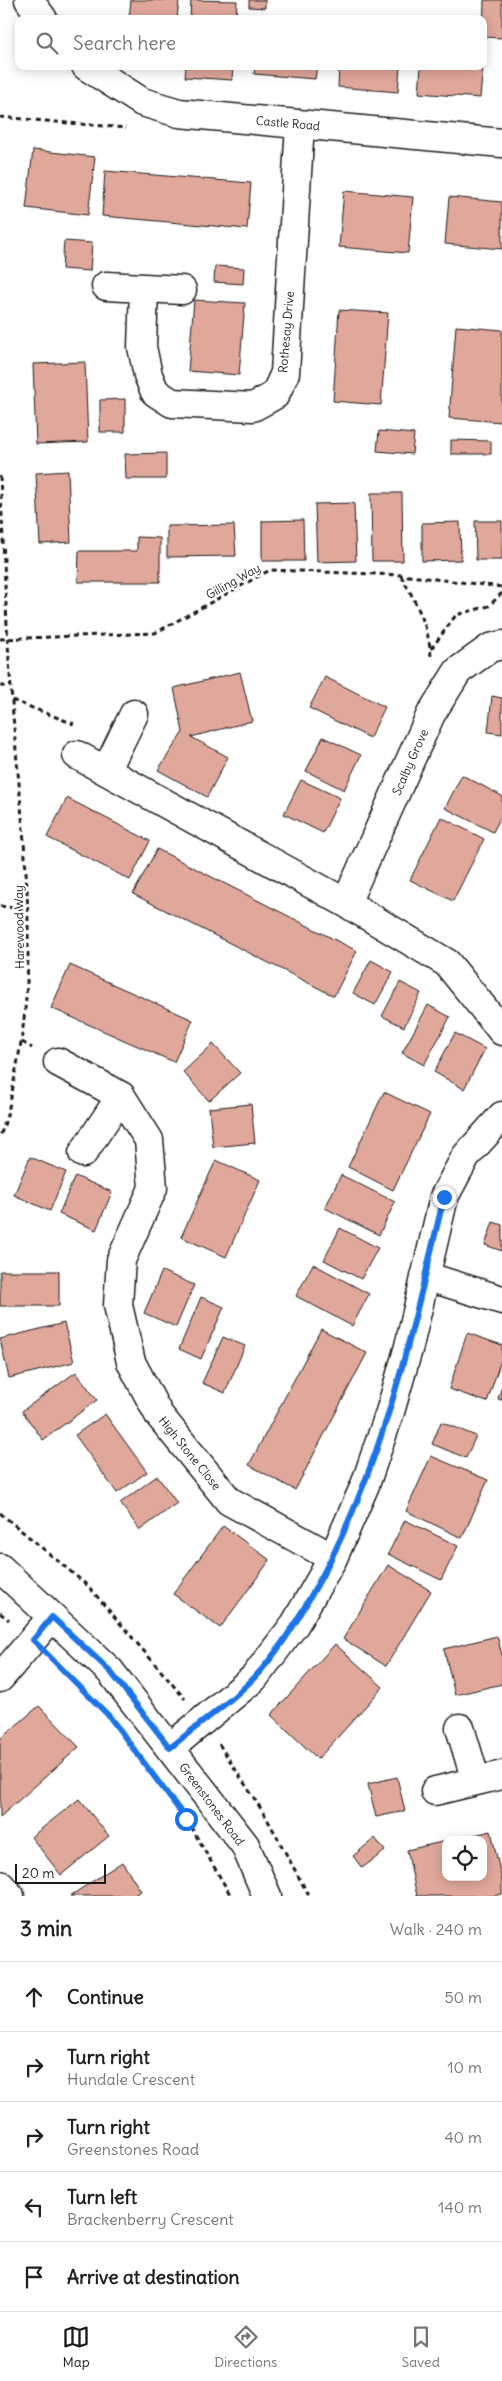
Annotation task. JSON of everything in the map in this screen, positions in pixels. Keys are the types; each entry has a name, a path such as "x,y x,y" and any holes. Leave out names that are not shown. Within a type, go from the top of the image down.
{"street":[{"path":"29,0 40,15"},
{"name":"Castle Road","path":"92,70 142,102 179,113 502,143"},
{"name":"Rothesay Drive","path":"144,288 142,347 148,375 155,392 172,403 253,407 275,395 285,373 300,124"},
{"path":"106,286 182,290"},
{"name":"Scalby Grove","path":"346,903 431,714 458,671 490,648 502,645"},
{"path":"106,771 134,714"},
{"path":"76,755 346,903 447,963 502,1031"},
{"name":"High Stone Close","path":"58,1062 121,1096 150,1140 153,1188 121,1260 118,1305 131,1362 159,1416 229,1501 333,1558"},
{"path":"83,1153 121,1096"},
{"path":"170,1748 254,1678 295,1624 333,1558 365,1485 390,1412 409,1346 444,1197 466,1156 502,1116"},
{"path":"425,1276 502,1300"},
{"name":"Greenstones Road","path":"0,1568 110,1671 244,1845 267,1896"},
{"path":"0,1678 52,1617"},
{"path":"435,1791 489,1778 460,1728"},
{"path":"0,1885 10,1896"}],"path":[{"path":"0,117 134,128"},
{"name":"Harewood Way","path":"0,476 11,686 29,910 29,966 22,1042 7,1118 0,1136"},
{"name":"Gilling Way","path":"0,639 155,633 270,570 401,576 502,586"},
{"path":"401,576 417,604 430,649 431,668"},
{"path":"430,649 456,615 489,606 502,593"},
{"path":"0,686 11,686"},
{"path":"12,700 74,724 76,755"},
{"path":"0,906 29,910"},
{"path":"0,1118 7,1118"},
{"path":"0,1513 88,1586 203,1720 265,1815 309,1896"},
{"path":"0,1613 33,1640"},
{"path":"68,1675 95,1702"},
{"path":"186,1819 231,1896"}],"building":[{"path":"131,0 179,0 177,15 129,15"},
{"path":"191,0 237,1 236,15 190,15"},
{"path":"249,0 265,0 265,8 249,7"},
{"path":"484,0 502,0 502,38 487,37 487,15 484,15"},
{"path":"186,70 233,70 232,80 185,77"},
{"path":"254,70 316,70 315,79 254,74"},
{"path":"339,70 400,70 398,92 338,87"},
{"path":"421,70 483,70 480,98 419,93"},
{"path":"33,150 95,157 88,215 26,208"},
{"path":"105,171 251,183 247,229 102,216"},
{"path":"344,191 413,197 408,253 339,247"},
{"path":"449,197 502,202 502,249 445,244"},
{"path":"64,241 92,243 90,271 62,269"},
{"path":"215,266 244,268 243,284 214,282"},
{"path":"194,300 245,303 239,375 188,371"},
{"path":"339,310 388,313 381,405 333,401"},
{"path":"456,326 502,330 502,422 449,418"},
{"path":"85,362 88,442 36,444 33,364"},
{"path":"125,399 125,432 100,432 100,400"},
{"path":"379,431 414,434 412,454 377,451"},
{"path":"451,440 491,441 491,454 451,454"},
{"path":"166,453 166,479 126,479 125,454"},
{"path":"68,471 71,542 40,544 36,473"},
{"path":"371,493 402,493 403,561 372,561"},
{"path":"354,503 356,561 317,562 315,504"},
{"path":"303,520 304,561 262,561 262,521"},
{"path":"475,521 502,521 502,560 476,560"},
{"path":"460,522 461,560 422,561 422,523"},
{"path":"234,525 236,556 167,557 167,526"},
{"path":"137,537 160,538 160,582 78,582 79,551 137,551"},
{"path":"240,672 252,721 191,737 228,757 207,797 158,770 183,732 174,688"},
{"path":"325,677 385,707 370,738 309,708"},
{"path":"492,696 502,698 502,734 488,732"},
{"path":"323,737 361,755 344,790 306,771"},
{"path":"462,775 502,796 502,814 493,832 445,808"},
{"path":"301,780 340,798 323,833 284,814"},
{"path":"67,798 150,841 130,880 47,837"},
{"path":"441,817 484,839 453,901 410,880"},
{"path":"157,849 357,951 334,996 133,894"},
{"path":"371,960 393,972 375,1005 353,993"},
{"path":"70,965 193,1020 174,1062 51,1008"},
{"path":"400,982 421,993 404,1027 382,1016"},
{"path":"428,1005 450,1017 424,1065 402,1053"},
{"path":"455,1033 485,1049 464,1089 434,1072"},
{"path":"213,1044 240,1073 209,1101 183,1072"},
{"path":"384,1092 430,1114 393,1190 348,1167"},
{"path":"251,1104 255,1143 213,1147 209,1108"},
{"path":"30,1157 66,1172 50,1211 14,1195"},
{"path":"216,1160 260,1180 226,1257 181,1237"},
{"path":"341,1175 395,1202 379,1235 325,1208"},
{"path":"75,1176 112,1192 96,1230 59,1214"},
{"path":"493,1222 502,1225 502,1251 485,1245"},
{"path":"340,1228 378,1248 361,1279 324,1260"},
{"path":"313,1264 369,1294 352,1326 296,1296"},
{"path":"0,1271 59,1271 59,1306 0,1306"},
{"path":"162,1271 194,1285 176,1327 144,1313"},
{"path":"201,1297 224,1307 201,1359 179,1349"},
{"path":"64,1323 74,1362 9,1378 0,1339"},
{"path":"321,1329 367,1353 295,1490 249,1465"},
{"path":"467,1333 502,1345 502,1357 487,1402 449,1389"},
{"path":"223,1337 245,1346 225,1393 202,1383"},
{"path":"76,1372 97,1400 43,1440 22,1411"},
{"path":"502,1386 502,1400 498,1399"},
{"path":"105,1414 147,1472 117,1493 75,1435"},
{"path":"441,1422 476,1436 466,1458 432,1444"},
{"path":"431,1456 488,1480 462,1538 406,1511"},
{"path":"157,1476 177,1503 140,1530 120,1503"},
{"path":"405,1520 458,1546 441,1580 388,1554"},
{"path":"223,1526 270,1560 220,1628 173,1594"},
{"path":"388,1565 431,1591 386,1666 343,1639"},
{"path":"497,1636 502,1655 502,1684 455,1695 444,1649"},
{"path":"335,1644 383,1687 318,1759 271,1715"},
{"path":"39,1706 79,1747 0,1817 0,1739"},
{"path":"397,1777 405,1811 376,1817 368,1784"},
{"path":"79,1799 109,1836 61,1875 31,1837"},
{"path":"491,1831 502,1881 502,1894 493,1896 417,1896 407,1850 442,1842 442,1881 487,1881 487,1836 470,1836"},
{"path":"375,1838 385,1851 362,1868 353,1856"},
{"path":"122,1862 141,1891 133,1896 70,1896"}],"route":[{"path":"186,1819 109,1716 33,1640 52,1617 110,1671 170,1748 254,1678 295,1624 333,1558 365,1485 390,1412 409,1346 444,1197"}]}
